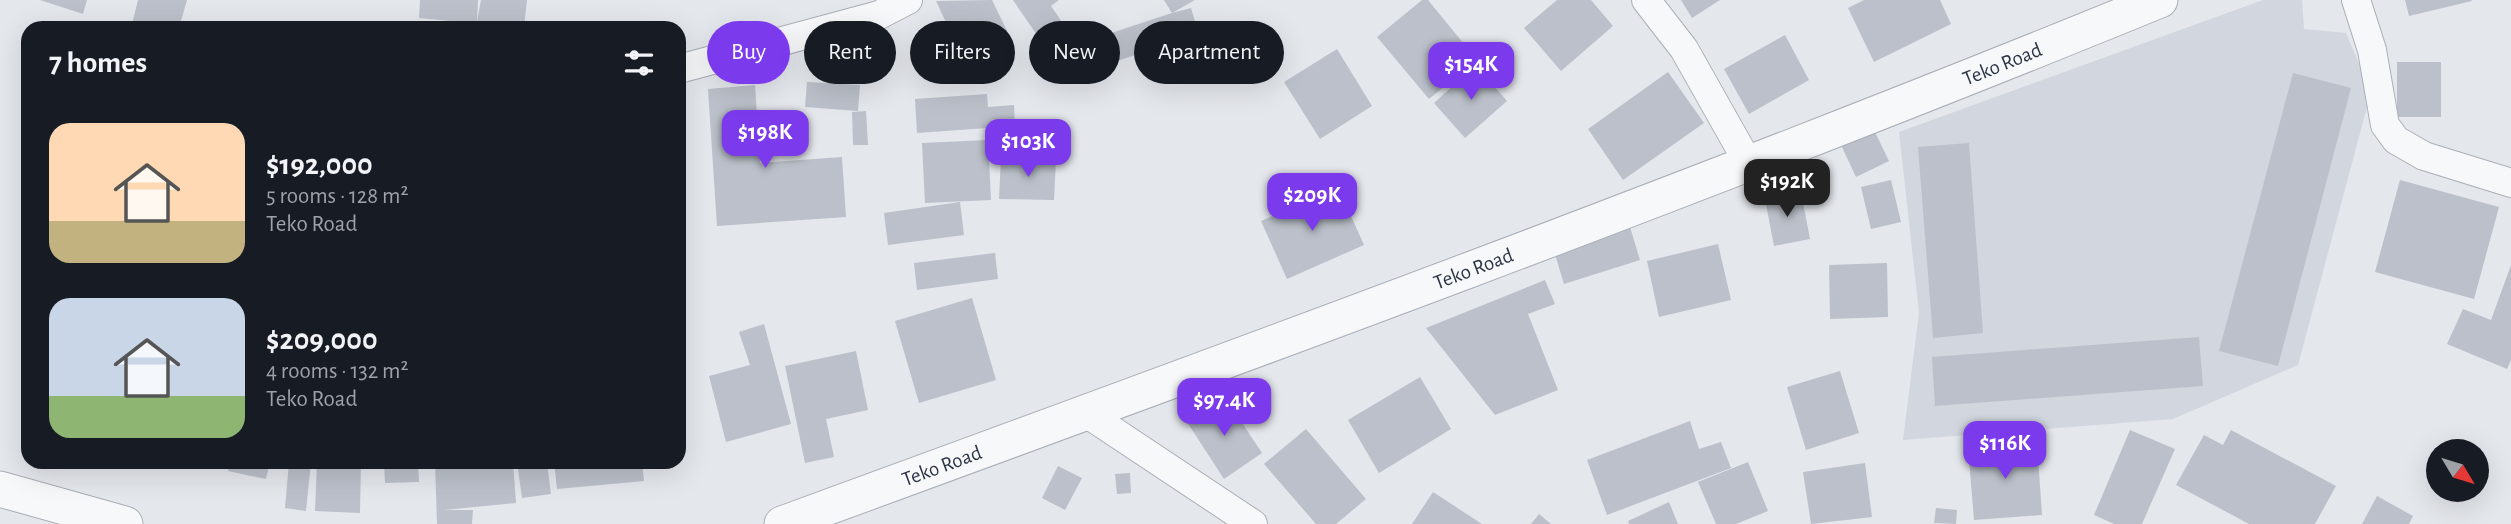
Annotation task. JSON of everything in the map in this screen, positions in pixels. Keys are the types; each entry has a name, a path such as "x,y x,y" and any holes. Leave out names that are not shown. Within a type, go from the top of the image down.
{"street":[{"path":"686,67 879,15 908,0"},
{"path":"1646,0 1684,49 1750,166"},
{"name":"Teko Road","path":"782,524 1750,166 2160,0"},
{"path":"2356,0 2372,50 2385,125 2396,140 2424,156 2511,183"},
{"path":"1086,413 1253,524"},
{"path":"0,489 125,524"}],"shaded area":[{"path":"2263,0 2302,0 2304,29 2346,33 2371,92 2298,365 2173,419 1903,440 1919,313 1899,132"}],"building":[{"path":"40,0 87,0 83,14"},
{"path":"138,0 187,0 181,21 133,21"},
{"path":"420,0 478,0 477,21 419,18"},
{"path":"481,0 527,0 525,21 477,21"},
{"path":"992,0 1002,21 945,21 936,1"},
{"path":"1013,0 1059,0 1051,6 1061,21 1029,21 1029,23"},
{"path":"1164,0 1195,0 1172,13"},
{"path":"1422,0 1428,0 1477,60 1429,99 1377,37"},
{"path":"1557,0 1591,0 1613,26 1561,71 1524,28"},
{"path":"1681,0 1720,0 1692,18"},
{"path":"1864,0 1940,0 1951,24 1874,62 1848,8"},
{"path":"2405,0 2471,0 2472,1 2409,16"},
{"path":"1191,8 1195,21 1148,21"},
{"path":"1134,26 1134,56 1120,60 1120,30"},
{"path":"1785,35 1809,80 1749,114 1724,69"},
{"path":"1337,49 1372,106 1320,139 1284,82"},
{"path":"2397,62 2441,62 2441,117 2397,117"},
{"path":"1476,65 1507,101 1465,138 1434,103"},
{"path":"1668,72 1704,123 1623,180 1588,129"},
{"path":"2293,73 2351,88 2278,366 2219,351"},
{"path":"807,84 860,85 858,111 805,107"},
{"path":"755,85 760,163 842,157 846,217 717,226 708,89"},
{"path":"987,94 988,107 1014,105 1015,126 917,133 915,99"},
{"path":"866,111 868,145 853,145 852,112"},
{"path":"1874,130 1889,161 1856,177 1841,145"},
{"path":"988,140 991,200 925,203 922,143"},
{"path":"1969,143 1983,333 1933,338 1918,147"},
{"path":"1001,158 1056,159 1054,200 999,199"},
{"path":"1891,180 1901,222 1871,229 1861,187"},
{"path":"2400,180 2499,207 2474,299 2375,272"},
{"path":"1338,187 1364,245 1287,279 1261,221"},
{"path":"1801,192 1810,239 1774,246 1765,199"},
{"path":"960,202 964,235 888,245 884,213"},
{"path":"1630,227 1640,260 1564,284 1554,251"},
{"path":"1718,244 1731,300 1659,317 1647,261"},
{"path":"995,253 998,279 917,290 914,263"},
{"path":"1887,263 1888,317 1830,319 1829,265"},
{"path":"2511,265 2511,360 2507,369 2447,344 2463,309 2491,320"},
{"path":"1545,280 1555,304 1528,314 1558,390 1495,415 1426,328"},
{"path":"972,298 996,380 919,403 895,321"},
{"path":"764,324 791,424 726,442 709,376 750,365 739,332"},
{"path":"2199,337 2203,386 1935,406 1932,357"},
{"path":"856,351 868,410 826,419 834,457 805,463 785,366"},
{"path":"1840,371 1859,433 1806,450 1787,387"},
{"path":"1420,377 1451,429 1379,473 1348,420"},
{"path":"1225,397 1262,453 1224,479 1187,422"},
{"path":"1690,421 1699,449 1721,442 1731,468 1607,515 1587,460"},
{"path":"1306,429 1366,499 1336,524 1316,524 1264,464"},
{"path":"2130,430 2175,449 2142,524 2114,524 2094,515"},
{"path":"2231,430 2336,486 2315,524 2249,524 2176,485 2204,435 2223,445"},
{"path":"2037,442 2042,515 1974,520 1968,447"},
{"path":"1748,462 1768,511 1736,524 1716,524 1698,482"},
{"path":"1865,463 1872,517 1811,524 1803,472"},
{"path":"1058,466 1082,478 1065,510 1042,498"},
{"path":"228,469 268,469 266,479"},
{"path":"288,469 310,469 306,511 285,508"},
{"path":"317,469 361,469 360,513 315,511"},
{"path":"384,469 418,469 419,482 385,483"},
{"path":"435,469 514,469 516,503 444,510 473,510 472,524 437,524"},
{"path":"518,469 548,469 551,494 522,498"},
{"path":"555,469 643,469 644,481 557,489"},
{"path":"1130,473 1131,493 1117,494 1115,474"},
{"path":"1433,492 1482,524 1412,524"},
{"path":"2377,496 2413,516 2409,524 2362,524"},
{"path":"1669,502 1678,524 1629,524 1628,521"},
{"path":"1936,508 1957,510 1956,524 1934,523"},
{"path":"1539,514 1551,524 1531,524"}]}
